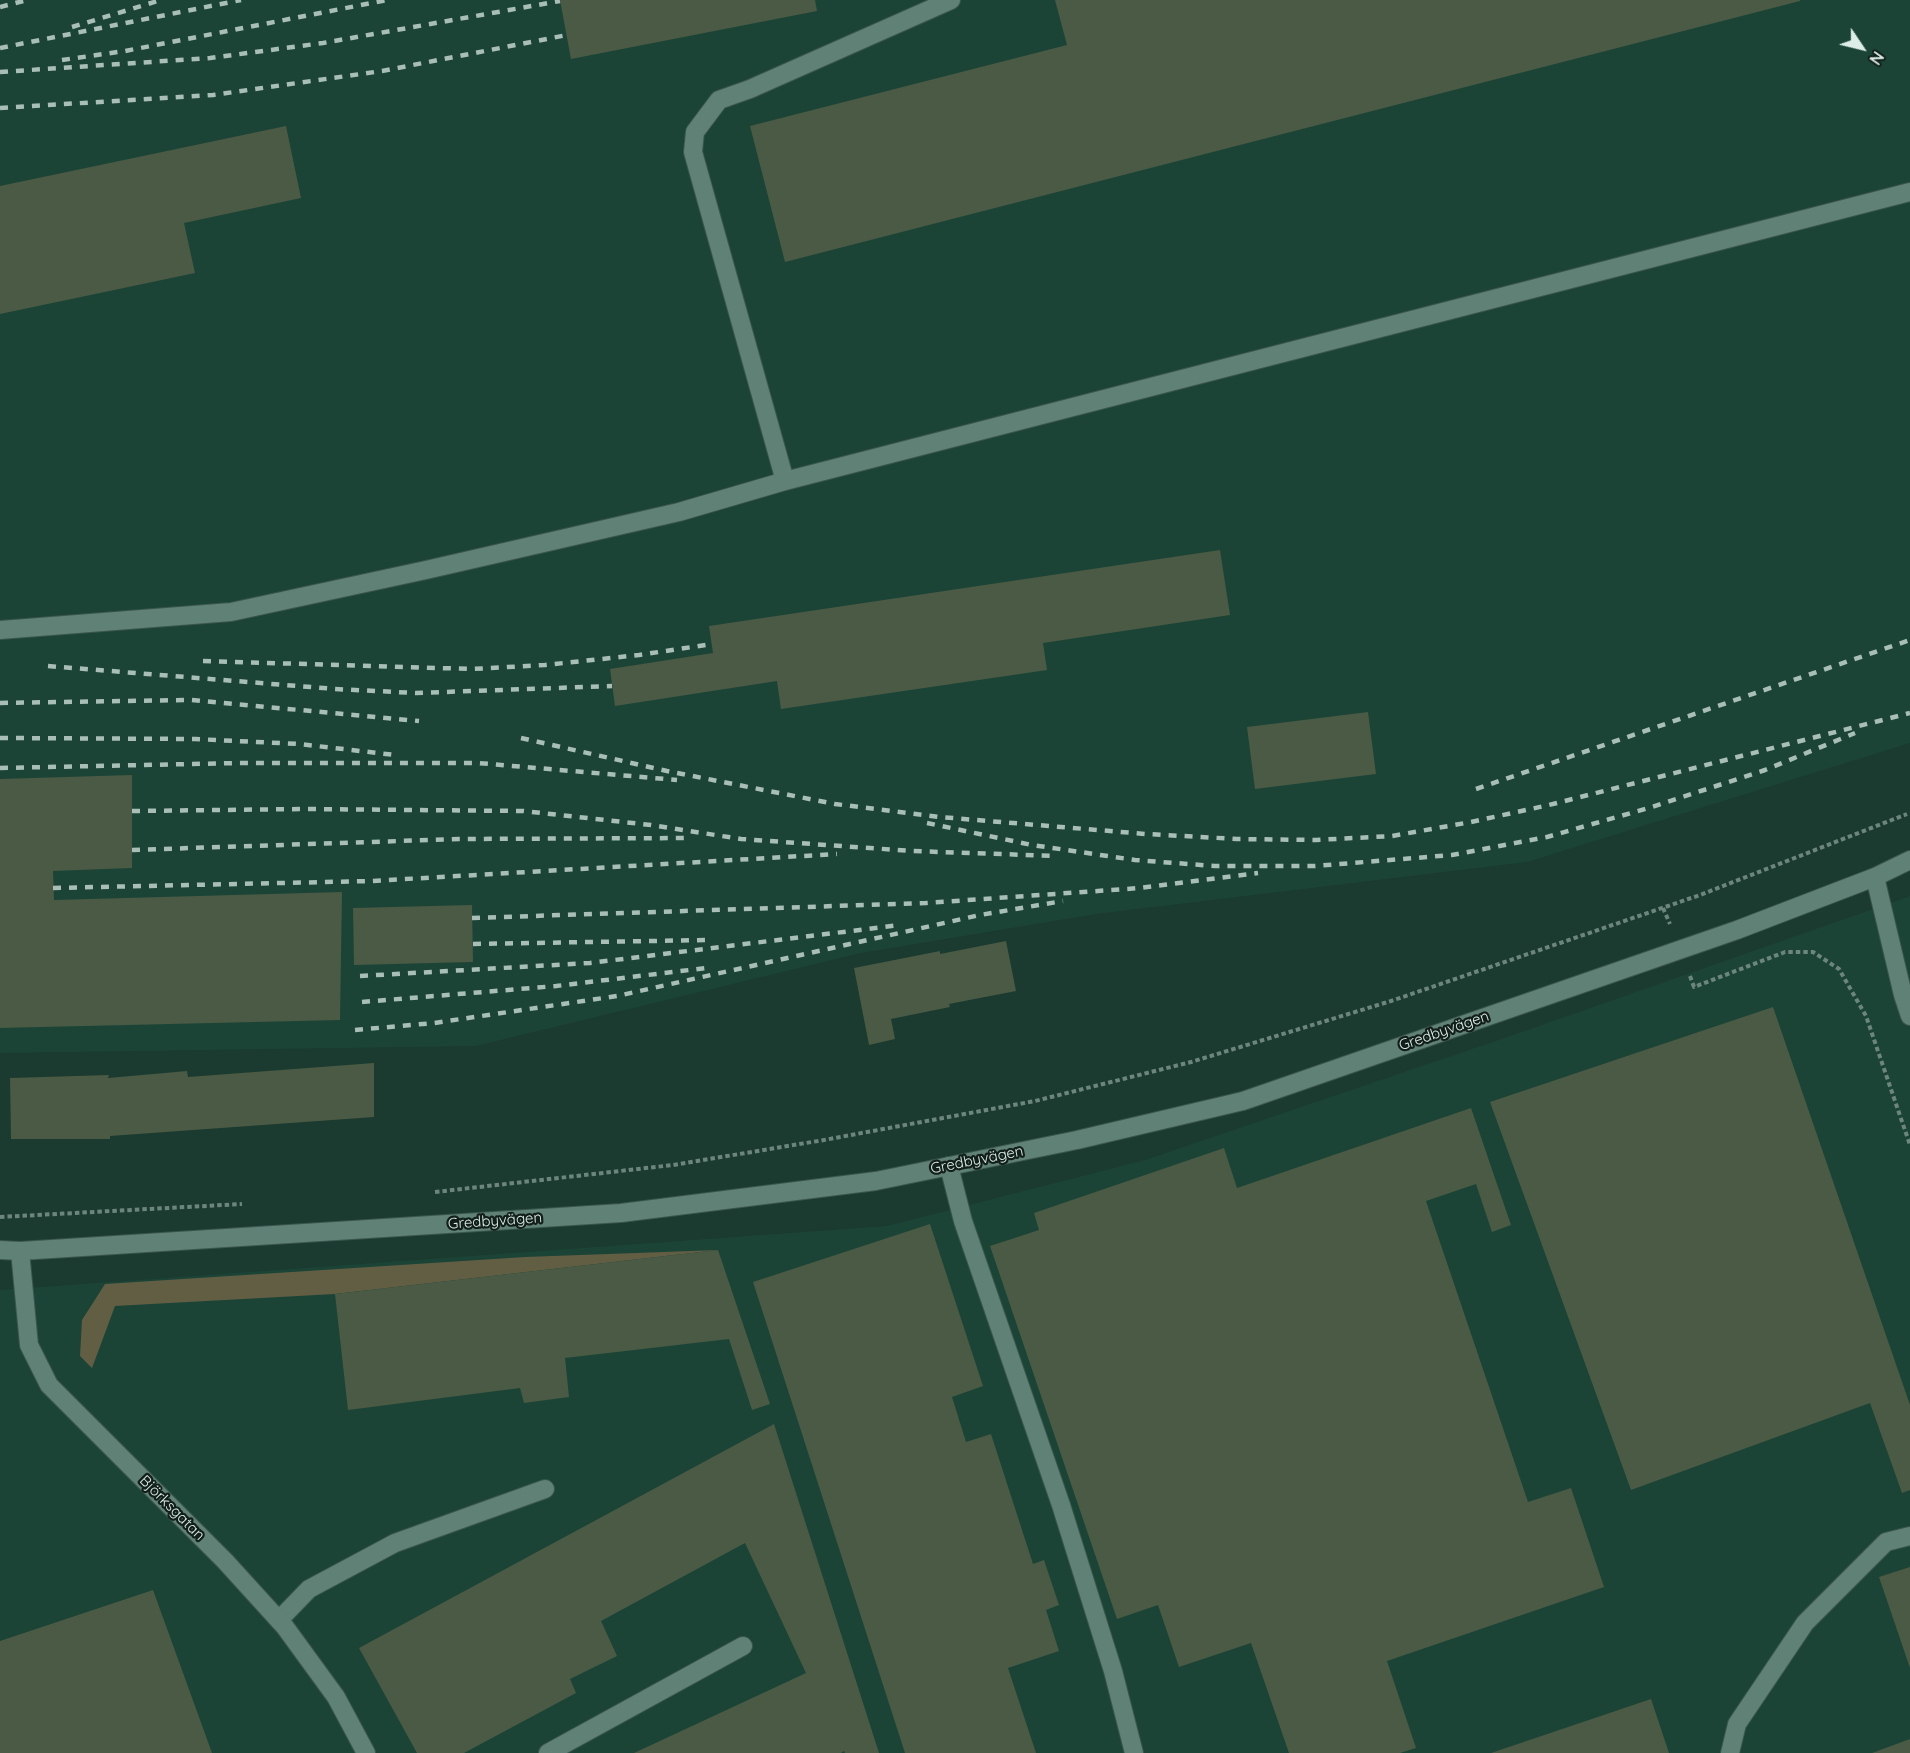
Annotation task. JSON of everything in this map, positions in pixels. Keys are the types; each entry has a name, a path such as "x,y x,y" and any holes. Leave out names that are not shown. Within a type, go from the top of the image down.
{"street":[{"path":"785,481 693,152 695,132 720,100 750,89 951,0"},
{"path":"0,630 231,612 438,568 679,512 785,481 1910,192"},
{"name":"Gredbyvägen","path":"0,1250 20,1251 621,1213 876,1181 1077,1140 1243,1101 1680,950 1875,877 1910,860"},
{"path":"1875,877 1910,1016"},
{"path":"949,1166 963,1221 1061,1505 1113,1671 1134,1753"},
{"name":"Björksgatan","path":"20,1251 29,1345 49,1385 225,1561 279,1620 336,1696 366,1753"},
{"path":"279,1620 309,1589 395,1543 545,1489"},
{"path":"1730,1753 1737,1724 1805,1623 1886,1542 1910,1536"},
{"path":"548,1753 743,1646"}],"path":[{"path":"433,1192 673,1165 824,1140 1035,1101 1191,1062 1379,1004 1663,908 1907,814"},
{"path":"1663,908 1694,987 1785,952 1813,952 1839,969 1866,1016 1910,1145"},
{"path":"0,1217 251,1204"}],"shaded area":[{"path":"0,0 1910,0 1910,743 1527,862 1096,914 861,953 476,1046 0,1053"},
{"path":"1910,896 1910,1753 0,1753 0,1290 887,1226 1145,1160 1516,1034"},
{"path":"718,1250 335,1294 115,1306 92,1368 80,1356 82,1320 105,1284 525,1257"}],"building":[{"path":"560,0 815,0 817,11 571,59"},
{"path":"1055,0 1800,1 785,262 750,126 1067,45"},
{"path":"286,126 301,198 184,223 195,273 0,314 0,186"},
{"path":"1220,550 1230,615 1043,643 1047,670 781,709 777,681 615,706 610,669 713,653 709,626"},
{"path":"1368,712 1376,774 1255,789 1247,727"},
{"path":"132,775 132,868 53,871 54,900 342,892 340,1020 0,1028 0,779"},
{"path":"472,905 473,962 354,965 353,908"},
{"path":"1006,941 1016,991 949,1004 950,1007 891,1019 895,1039 869,1045 854,968"},
{"path":"1773,1007 1910,1405 1910,1490 1902,1493 1870,1403 1631,1490 1490,1102"},
{"path":"374,1063 374,1117 110,1136 110,1139 11,1139 10,1078 109,1075 108,1078 187,1071 188,1077"},
{"path":"1471,1108 1511,1225 1492,1232 1476,1184 1426,1201 1528,1502 1571,1488 1604,1587 1387,1661 1416,1748 1400,1753 1289,1753 1251,1643 1179,1667 1158,1605 1117,1619 990,1246 1039,1230 1034,1213 1224,1148 1237,1188"},
{"path":"930,1224 983,1386 952,1397 966,1442 991,1434 1033,1564 1044,1560 1059,1605 1046,1610 1059,1651 1008,1668 1036,1753 905,1753 753,1282"},
{"path":"718,1250 770,1404 752,1410 729,1339 565,1358 569,1397 524,1403 520,1388 348,1410 335,1294"},
{"path":"774,1424 879,1753 845,1753 844,1751 841,1753 634,1753 806,1673 745,1543 601,1621 617,1656 570,1679 576,1693 464,1753 417,1753 359,1648"},
{"path":"1910,1567 1910,1668 1879,1577"},
{"path":"153,1590 212,1753 0,1753 0,1641"},
{"path":"1651,1699 1669,1753 1491,1753"},
{"path":"1910,1739 1910,1753 1872,1753"}],"railway":[{"path":"0,7 27,0"},
{"path":"72,27 161,0"},
{"path":"0,48 241,0"},
{"path":"62,60 125,51 387,0"},
{"path":"0,72 210,58 323,43 560,1"},
{"path":"0,108 213,95 382,71 567,35"},
{"path":"1476,789 1910,640"},
{"path":"203,661 472,669 545,665 639,655 712,644"},
{"path":"48,666 335,689 416,693 612,686"},
{"path":"0,703 191,700 419,721"},
{"path":"521,738 667,771 835,804 940,817 1146,834 1316,840 1392,836 1471,822 1549,805 1910,713"},
{"path":"927,823 1032,845 1135,860 1215,866 1315,866 1452,855 1547,837 1652,807 1765,770 1855,733"},
{"path":"0,738 195,739 299,744 395,755"},
{"path":"0,768 238,763 478,763 677,780"},
{"path":"132,811 305,809 523,811 651,825 741,839 912,851 1057,856"},
{"path":"132,850 459,839 690,838"},
{"path":"53,888 372,881 837,854"},
{"path":"472,918 926,903 1140,888 1258,873"},
{"path":"355,1030 434,1023 617,996 980,915 1063,901"},
{"path":"360,976 590,963 900,925"},
{"path":"473,944 709,940"},
{"path":"362,1002 556,986 706,968"}]}
